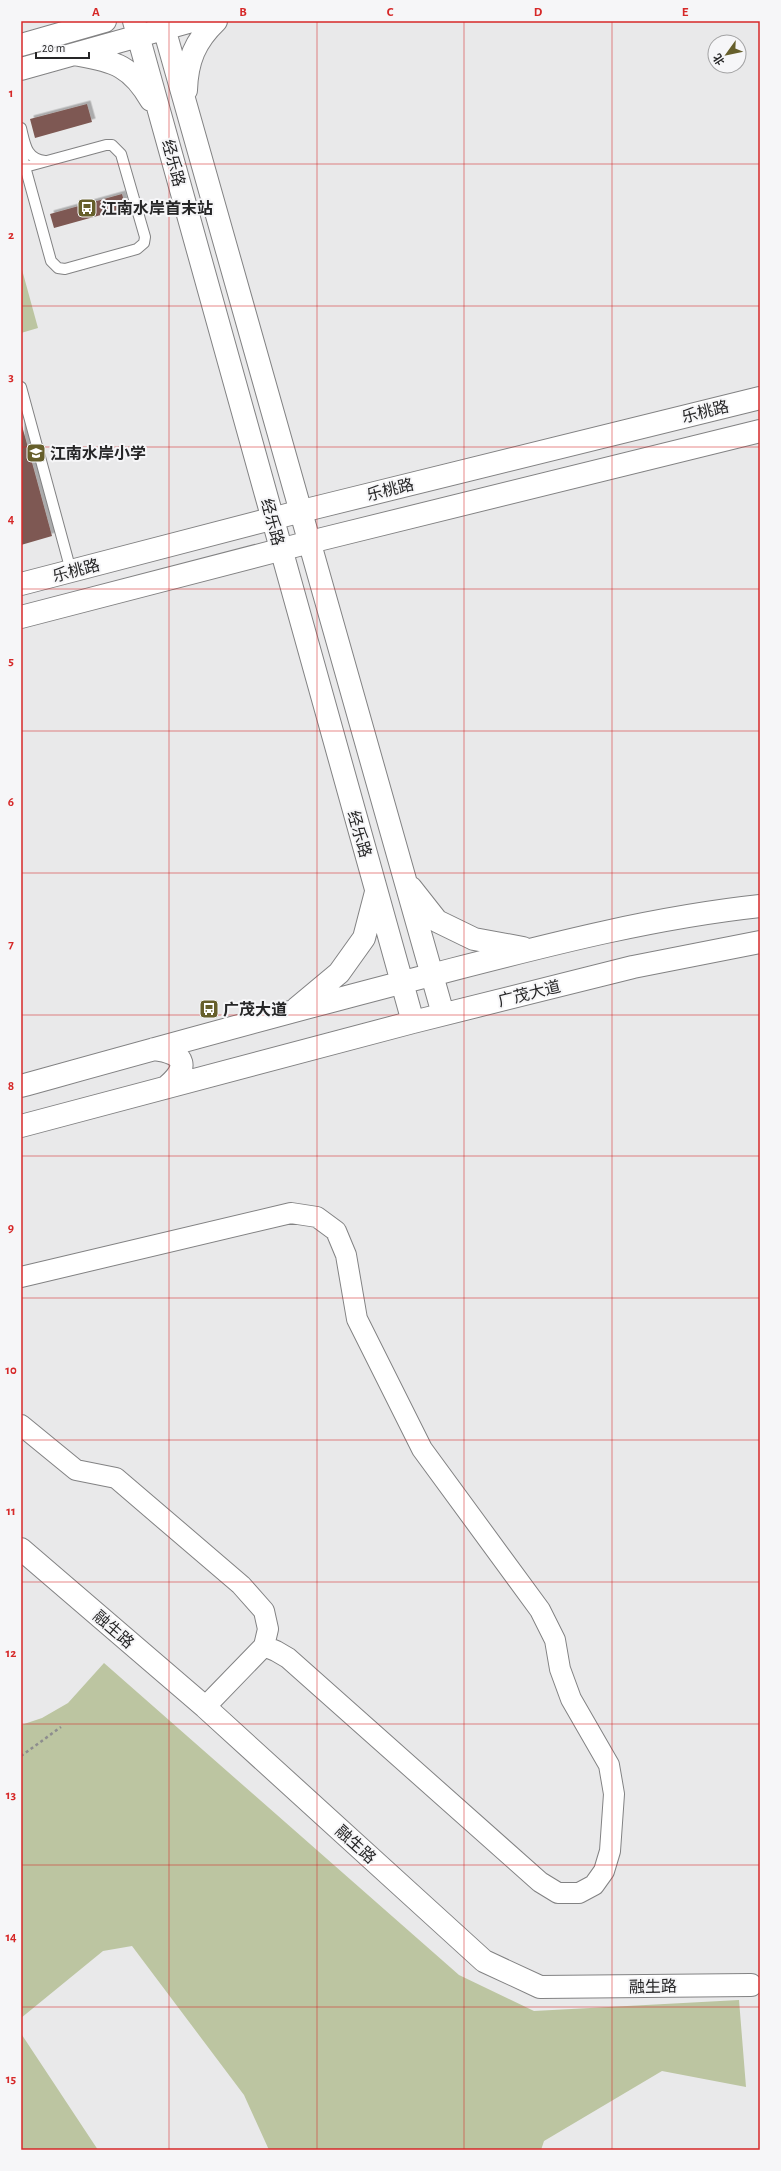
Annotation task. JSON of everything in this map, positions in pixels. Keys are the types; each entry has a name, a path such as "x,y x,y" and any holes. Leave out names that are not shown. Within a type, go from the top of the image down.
{"main road":[{"path":"21,45 105,21"},
{"path":"21,69 72,54 136,28 192,21"},
{"path":"186,103 186,73 191,56 205,31 216,21"},
{"name":"经乐路","path":"163,25 302,511 443,1014"},
{"name":"经乐路","path":"136,28 413,1022"},
{"path":"72,54 107,60 119,66 144,87 162,118"},
{"name":"乐桃路","path":"21,584 272,518 760,398"},
{"name":"乐桃路","path":"21,617 280,549 760,431"},
{"path":"405,881 437,921 474,939 529,949"},
{"path":"292,1012 339,973 364,938 376,890"},
{"path":"21,1086 402,982 529,949 681,917 760,906"},
{"name":"广茂大道","path":"21,1126 443,1014 633,967 760,942"},
{"path":"154,1049 174,1053 180,1060 182,1068 180,1074 165,1088"},
{"name":"融生路","path":"21,1549 205,1707 484,1961 540,1987 751,1985"}],"street":[{"path":"21,1277 291,1213 317,1217 336,1231 346,1255 357,1319 422,1449 540,1610 555,1640 560,1669 571,1699 609,1765 614,1794 610,1851 604,1871 594,1885 579,1893 558,1893 540,1882 288,1658 264,1646"},
{"path":"21,1426 76,1470 116,1478 241,1585 264,1611 268,1629 264,1646 205,1707"}],"lane":[{"path":"21,128 29,155 38,161 45,162"},
{"path":"21,152 25,167 54,265 64,269 137,249 144,244 145,238 121,154 118,149 112,145 106,145 25,167"},
{"path":"21,387 71,571"}],"path":[{"path":"21,1756 61,1727"}],"green space":[{"path":"21,266 38,328 21,333"},
{"path":"104,1663 459,1975 534,2011 739,2000 746,2087 662,2071 544,2141 541,2150 269,2150 244,2095 132,1946 103,1951 21,2018 21,1725 42,1718 68,1703"},
{"path":"21,2027 22,2035 98,2150 21,2150"}],"building":[{"path":"87,104 92,122 35,138 30,119"},
{"path":"122,194 126,208 54,228 50,214"},
{"path":"21,422 52,536 21,545"}],"place":[{"name":"江南水岸首末站","path":"87,208"},
{"name":"江南水岸小学","path":"36,453"},
{"name":"广茂大道","path":"209,1009"}]}
